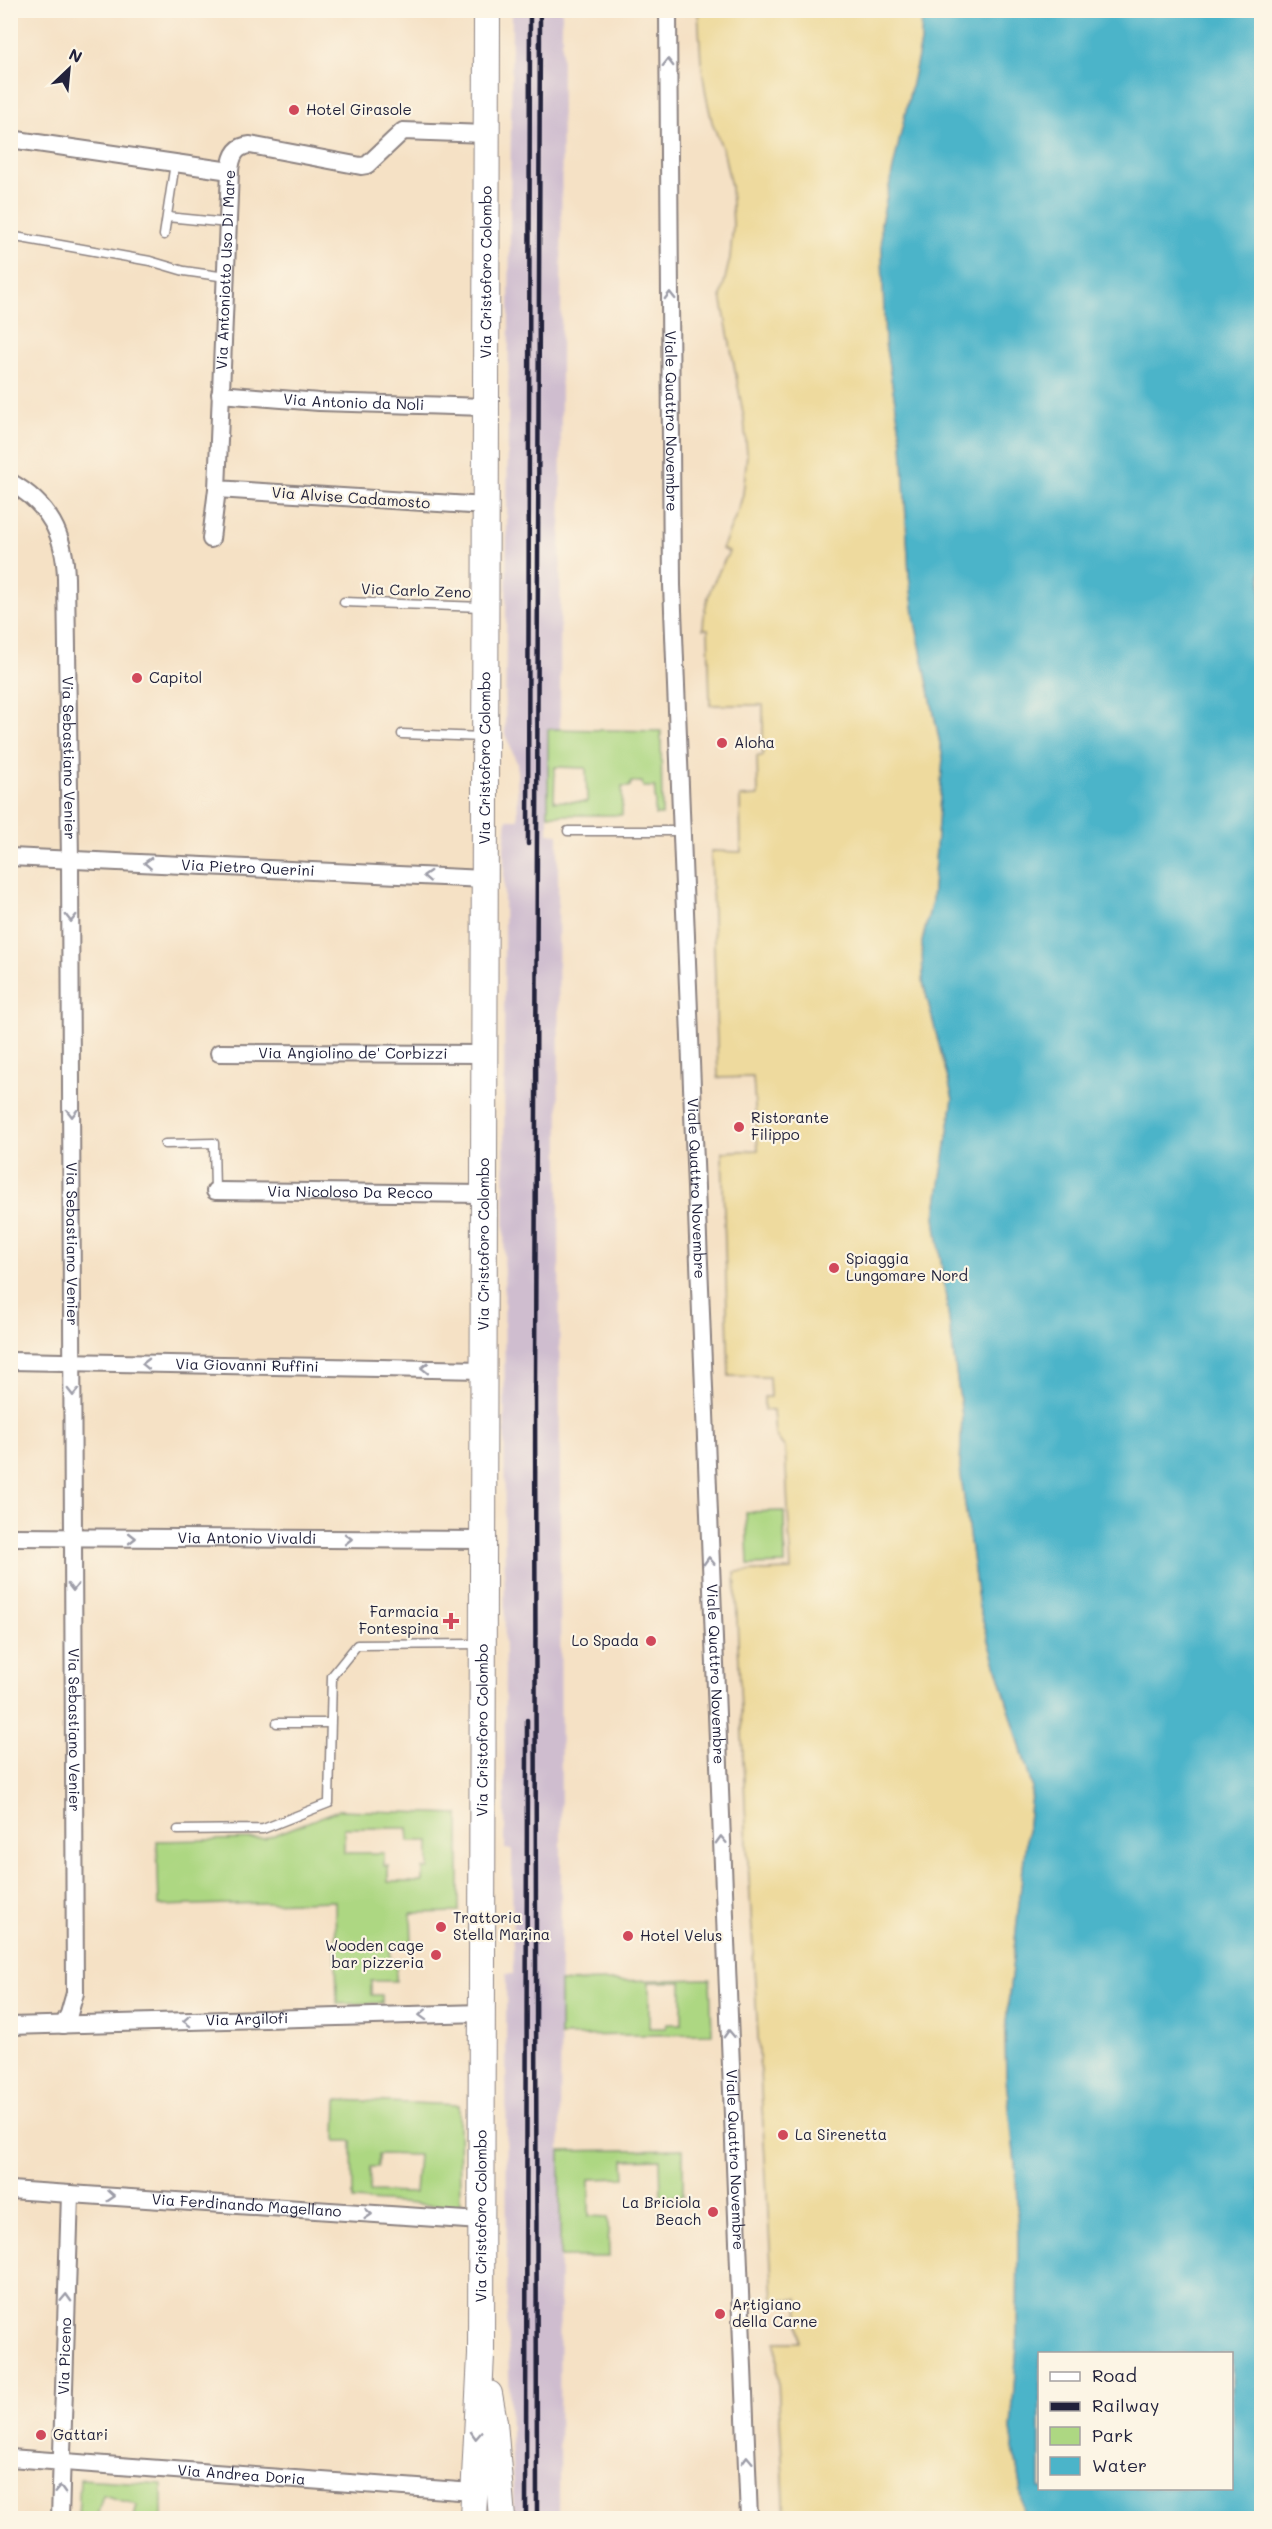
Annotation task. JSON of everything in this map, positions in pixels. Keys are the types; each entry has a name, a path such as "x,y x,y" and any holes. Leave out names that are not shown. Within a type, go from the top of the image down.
{"main road":[{"name":"Via Cristoforo Colombo","path":"473,2518 481,2355 487,10"},
{"name":"Via Cristoforo Colombo","path":"481,2355 494,2422 502,2518"},
{"path":"494,2422 494,2518"},
{"path":"473,2492 479,2518"}],"street":[{"name":"Viale Quattro Novembre","path":"668,10 672,585 749,2518"},
{"name":"Via Antoniotto Uso Di Mare","path":"220,394 230,171 231,162 239,148 244,145 256,145 361,166 367,165 403,131 486,134"},
{"path":"10,139 230,171"},
{"name":"Via Antonio da Noli","path":"220,394 319,402 486,407"},
{"path":"210,539 217,489 220,394"},
{"name":"Via Sebastiano Venier","path":"10,482 29,495 56,526 66,556 70,860 75,1993 63,2025"},
{"name":"Via Alvise Cadamosto","path":"217,489 486,506"},
{"name":"Via Pietro Querini","path":"10,857 485,879"},
{"name":"Via Angiolino de' Corbizzi","path":"219,1053 485,1054"},
{"name":"Via Nicoloso Da Recco","path":"214,1191 484,1194"},
{"name":"Via Giovanni Ruffini","path":"10,1361 484,1370"},
{"name":"Via Antonio Vivaldi","path":"10,1537 483,1540"},
{"name":"Via Argilofi","path":"10,2026 482,2013"},
{"name":"Via Ferdinando Magellano","path":"10,2190 481,2221"},
{"name":"Via Piceno","path":"60,2518 70,2194"},
{"name":"Via Andrea Doria","path":"10,2458 473,2492"}],"lane":[{"path":"164,235 175,164"},
{"path":"167,217 228,223"},
{"path":"10,236 150,261 183,271 225,277"},
{"name":"Via Carlo Zeno","path":"344,602 486,607"},
{"path":"402,734 486,738"},
{"path":"568,831 681,831"},
{"path":"165,1144 214,1143 214,1191"},
{"path":"178,1830 263,1829 329,1803 332,1676 357,1645 483,1644"},
{"path":"277,1723 330,1723"}],"shaded area":[{"path":"562,10 560,729 548,730 548,833 558,834 561,1851 559,2518 514,2518 507,2318 506,1974 513,1974 512,1850 505,1849 504,847 507,819 518,819 517,763 505,734 512,11"}],"green space":[{"path":"548,729 661,731 662,815 655,815 655,787 643,787 642,782 631,782 630,787 622,787 622,815 548,815","holes":["555,767 586,768 587,802 554,801"]},
{"path":"784,1511 785,1564 748,1565 746,1512"},
{"path":"339,1810 459,1814 459,1912 411,1913 412,1944 390,1944 391,1963 396,1963 396,1981 371,1981 371,1995 382,1995 382,2003 337,2004 335,1901 159,1906 157,1841 264,1839","holes":["344,1828 408,1828 409,1841 429,1841 429,1869 423,1869 423,1882 388,1882 388,1866 384,1866 384,1853 344,1853"]},
{"path":"710,1979 712,2034 560,2036 560,1982","holes":["649,1982 682,1982 682,2024 667,2024 666,2028 649,2028"]},
{"path":"337,2100 459,2105 460,2207 353,2200 352,2141 336,2141","holes":["378,2154 418,2155 415,2193 369,2192 370,2167 378,2167"]},
{"path":"683,2149 683,2196 661,2197 660,2159 624,2160 625,2178 589,2179 589,2216 608,2217 609,2257 560,2257 560,2151"},
{"path":"80,2479 162,2484 162,2518 134,2518 137,2505 103,2495 96,2518 78,2518"}],"sand":[{"name":"Spiaggia Lungomare Nord","path":"698,11 922,11 921,43 881,223 885,343 902,442 909,575 915,621 943,758 932,901 922,942 923,982 953,1099 935,1217 962,1416 960,1468 979,1607 1032,1786 1005,2032 1006,2079 1016,2172 1018,2238 1017,2347 1011,2429 1025,2518 785,2518 776,2342 800,2342 798,2299 773,2300 746,1826 735,1572 791,1570 785,1448 775,1435 773,1411 764,1410 764,1397 770,1397 769,1377 729,1376 722,1152 758,1150 753,1077 718,1078 711,851 741,852 740,797 758,796 757,756 763,756 763,705 710,705 708,629 703,629 705,607 729,552 722,549 743,494 747,454 744,418 721,296 730,258 733,226 731,187 724,153 712,122 706,95 701,62"}],"water":[{"path":"922,11 1261,11 1261,2518 1025,2518 1011,2429 1017,2347 1018,2238 1016,2172 1006,2079 1005,2032 1032,1786 979,1607 960,1468 962,1416 935,1217 953,1099 923,982 922,942 932,901 943,758 915,621 909,575 902,442 885,343 881,223 921,43"}],"railway":[{"path":"528,844 530,10"},
{"path":"537,2518 535,1382 540,10"},
{"path":"526,2518 527,1720"}],"place":[{"name":"Hotel Girasole","path":"294,110"},
{"name":"Capitol","path":"137,678"},
{"name":"Aloha","path":"722,743"},
{"name":"Ristorante Filippo","path":"739,1127"},
{"name":"Spiaggia Lungomare Nord","path":"834,1268"},
{"name":"Farmacia Fontespina","path":"451,1621"},
{"name":"Lo Spada","path":"651,1641"},
{"name":"Trattoria Stella Marina","path":"441,1927"},
{"name":"Hotel Velus","path":"628,1936"},
{"name":"Wooden cage bar pizzeria","path":"436,1955"},
{"name":"La Sirenetta","path":"783,2135"},
{"name":"La Briciola Beach","path":"713,2212"},
{"name":"Artigiano della Carne","path":"720,2314"},
{"name":"Gattari","path":"41,2435"}]}
